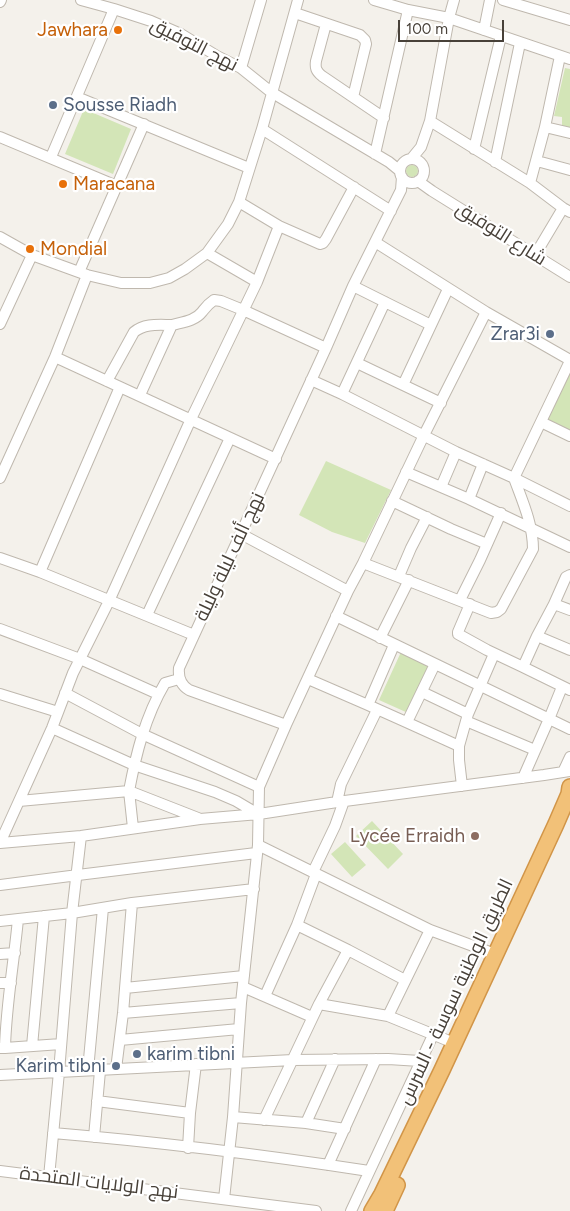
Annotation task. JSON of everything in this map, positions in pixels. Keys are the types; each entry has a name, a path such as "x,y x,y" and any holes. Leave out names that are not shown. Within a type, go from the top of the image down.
{"highway":[{"name":"الطريق الوطنية سوسة - السرس","path":"372,1211 382,1194 454,1043 556,824 569,794 570,786"},
{"name":"الطريق الوطنية سوسة - السرس","path":"386,1211 570,816"}],"street":[{"name":"نهج التوفيق","path":"81,0 104,3 181,34 241,68 272,92"},
{"path":"51,157 118,10 125,0"},
{"path":"241,68 261,0"},
{"path":"0,238 32,256 83,274 121,283 150,283 169,278 207,253 228,224 239,202 262,129 298,0"},
{"path":"374,0 408,10 449,18 565,58 530,183"},
{"path":"400,190 422,176 421,147 430,121 454,0"},
{"path":"484,30 490,0"},
{"path":"503,0 570,20"},
{"path":"375,154 408,10"},
{"path":"294,13 360,36 365,40 366,44 352,97"},
{"path":"326,24 316,61 316,69 322,76 384,118"},
{"path":"474,149 501,36"},
{"path":"495,162 520,43"},
{"path":"272,92 389,162 406,181 415,182"},
{"path":"77,97 249,168"},
{"path":"430,121 530,183 567,210 535,255"},
{"path":"0,478 55,357 83,274 117,186 144,124"},
{"path":"545,127 570,133"},
{"path":"262,129 391,211"},
{"path":"0,137 117,186"},
{"path":"401,174 401,165 421,147"},
{"path":"389,162 409,159 418,160 423,167 432,191"},
{"path":"536,161 570,170"},
{"name":"نهج ألف ليلة وليلة","path":"179,679 179,668 242,534 353,286 391,211 400,190 401,174"},
{"name":"شارع التوفيق","path":"415,182 570,278"},
{"path":"239,202 278,226 322,244 354,187"},
{"path":"278,226 257,282 191,419 109,601 80,659 52,728 0,843 81,836 200,819 259,814 340,801 544,776 566,772 570,757"},
{"path":"363,563 491,612 497,612 501,609 533,549 531,529 514,478 570,361 448,289 375,242"},
{"path":"207,253 257,282"},
{"path":"0,324 32,256"},
{"path":"353,286 432,325"},
{"path":"403,385 448,289"},
{"path":"106,381 138,328 150,325 172,325 191,320 202,313 207,305 214,300 243,310 326,348"},
{"path":"342,394 384,302"},
{"path":"224,1199 233,1117 241,1003 254,889 259,787 336,616 486,312"},
{"path":"140,395 172,325"},
{"path":"55,357 276,459"},
{"path":"356,363 441,403"},
{"path":"311,380 570,506"},
{"path":"40,572 120,387"},
{"path":"541,422 570,436"},
{"path":"147,615 230,438"},
{"path":"440,487 456,452"},
{"path":"469,499 483,464"},
{"path":"406,472 570,546"},
{"path":"392,501 487,544"},
{"path":"460,600 500,513"},
{"path":"380,638 404,578 411,548 427,517"},
{"path":"242,534 348,592"},
{"path":"0,558 40,572 194,635"},
{"path":"523,667 566,576 570,575"},
{"path":"470,604 458,633 494,654 566,689 549,719 523,778"},
{"path":"554,604 570,610"},
{"path":"336,616 570,729"},
{"path":"0,629 80,659 158,694"},
{"path":"537,636 570,650"},
{"path":"265,996 297,925 315,873 335,826 341,784 372,707 394,645"},
{"path":"462,786 458,760 459,746 467,718 494,654"},
{"path":"406,722 435,664"},
{"path":"133,828 129,791 134,765 142,734 158,694 165,683 179,679 182,685 189,690 286,725"},
{"path":"308,679 459,746"},
{"path":"422,692 467,718 535,750"},
{"path":"65,693 142,734 259,787"},
{"path":"0,694 58,712"},
{"path":"52,728 134,765 215,792 259,814"},
{"path":"544,776 570,781"},
{"path":"19,801 129,791 200,819"},
{"path":"48,1177 72,913 78,875 81,836"},
{"path":"0,885 257,849 315,873 430,930 495,954"},
{"path":"0,920 72,913 132,903 254,889"},
{"path":"116,1069 123,1013 132,903"},
{"path":"88,1070 103,908"},
{"path":"32,1046 44,916"},
{"path":"18,919 11,983 3,1021 3,1048 61,1044"},
{"path":"297,925 405,980"},
{"path":"388,1016 430,930"},
{"path":"264,1120 312,1017 348,950"},
{"path":"0,954 15,953"},
{"path":"125,988 244,976"},
{"path":"0,983 11,983"},
{"path":"243,987 312,1017"},
{"path":"123,1013 241,1003"},
{"path":"319,1004 388,1016 454,1043"},
{"path":"120,1040 239,1029"},
{"path":"350,1211 433,1035"},
{"path":"328,1165 376,1059"},
{"path":"0,1075 293,1060 388,1059 420,1061"},
{"path":"306,1123 335,1060"},
{"path":"188,1148 196,1064"},
{"path":"94,1137 100,1070"},
{"path":"97,1101 190,1113"},
{"path":"233,1117 306,1123 345,1129"},
{"path":"53,1133 229,1152 370,1171"},
{"name":"نهج الولايات المتحدة","path":"0,1171 316,1211"}],"green space":[{"path":"565,68 570,69 570,129 562,127 562,117 554,116"},
{"path":"84,109 131,129 113,174 65,154"},
{"path":"412,165 418,171 412,177 406,171"},
{"path":"570,371 570,433 545,421"},
{"path":"326,461 391,490 365,543 332,532 299,515"},
{"path":"401,652 430,665 408,713 379,700"},
{"path":"372,821 403,854 388,869 356,836"},
{"path":"345,842 366,865 352,877 331,854"}],"place":[{"name":"Jawhara","path":"118,30"},
{"name":"Sousse Riadh","path":"53,105"},
{"name":"Maracana","path":"63,184"},
{"name":"Mondial","path":"30,249"},
{"name":"Zrar3i","path":"550,334"},
{"name":"Lycée Erraidh","path":"475,836"},
{"name":"karim tibni","path":"137,1054"},
{"name":"Karim tibni","path":"116,1066"}]}
